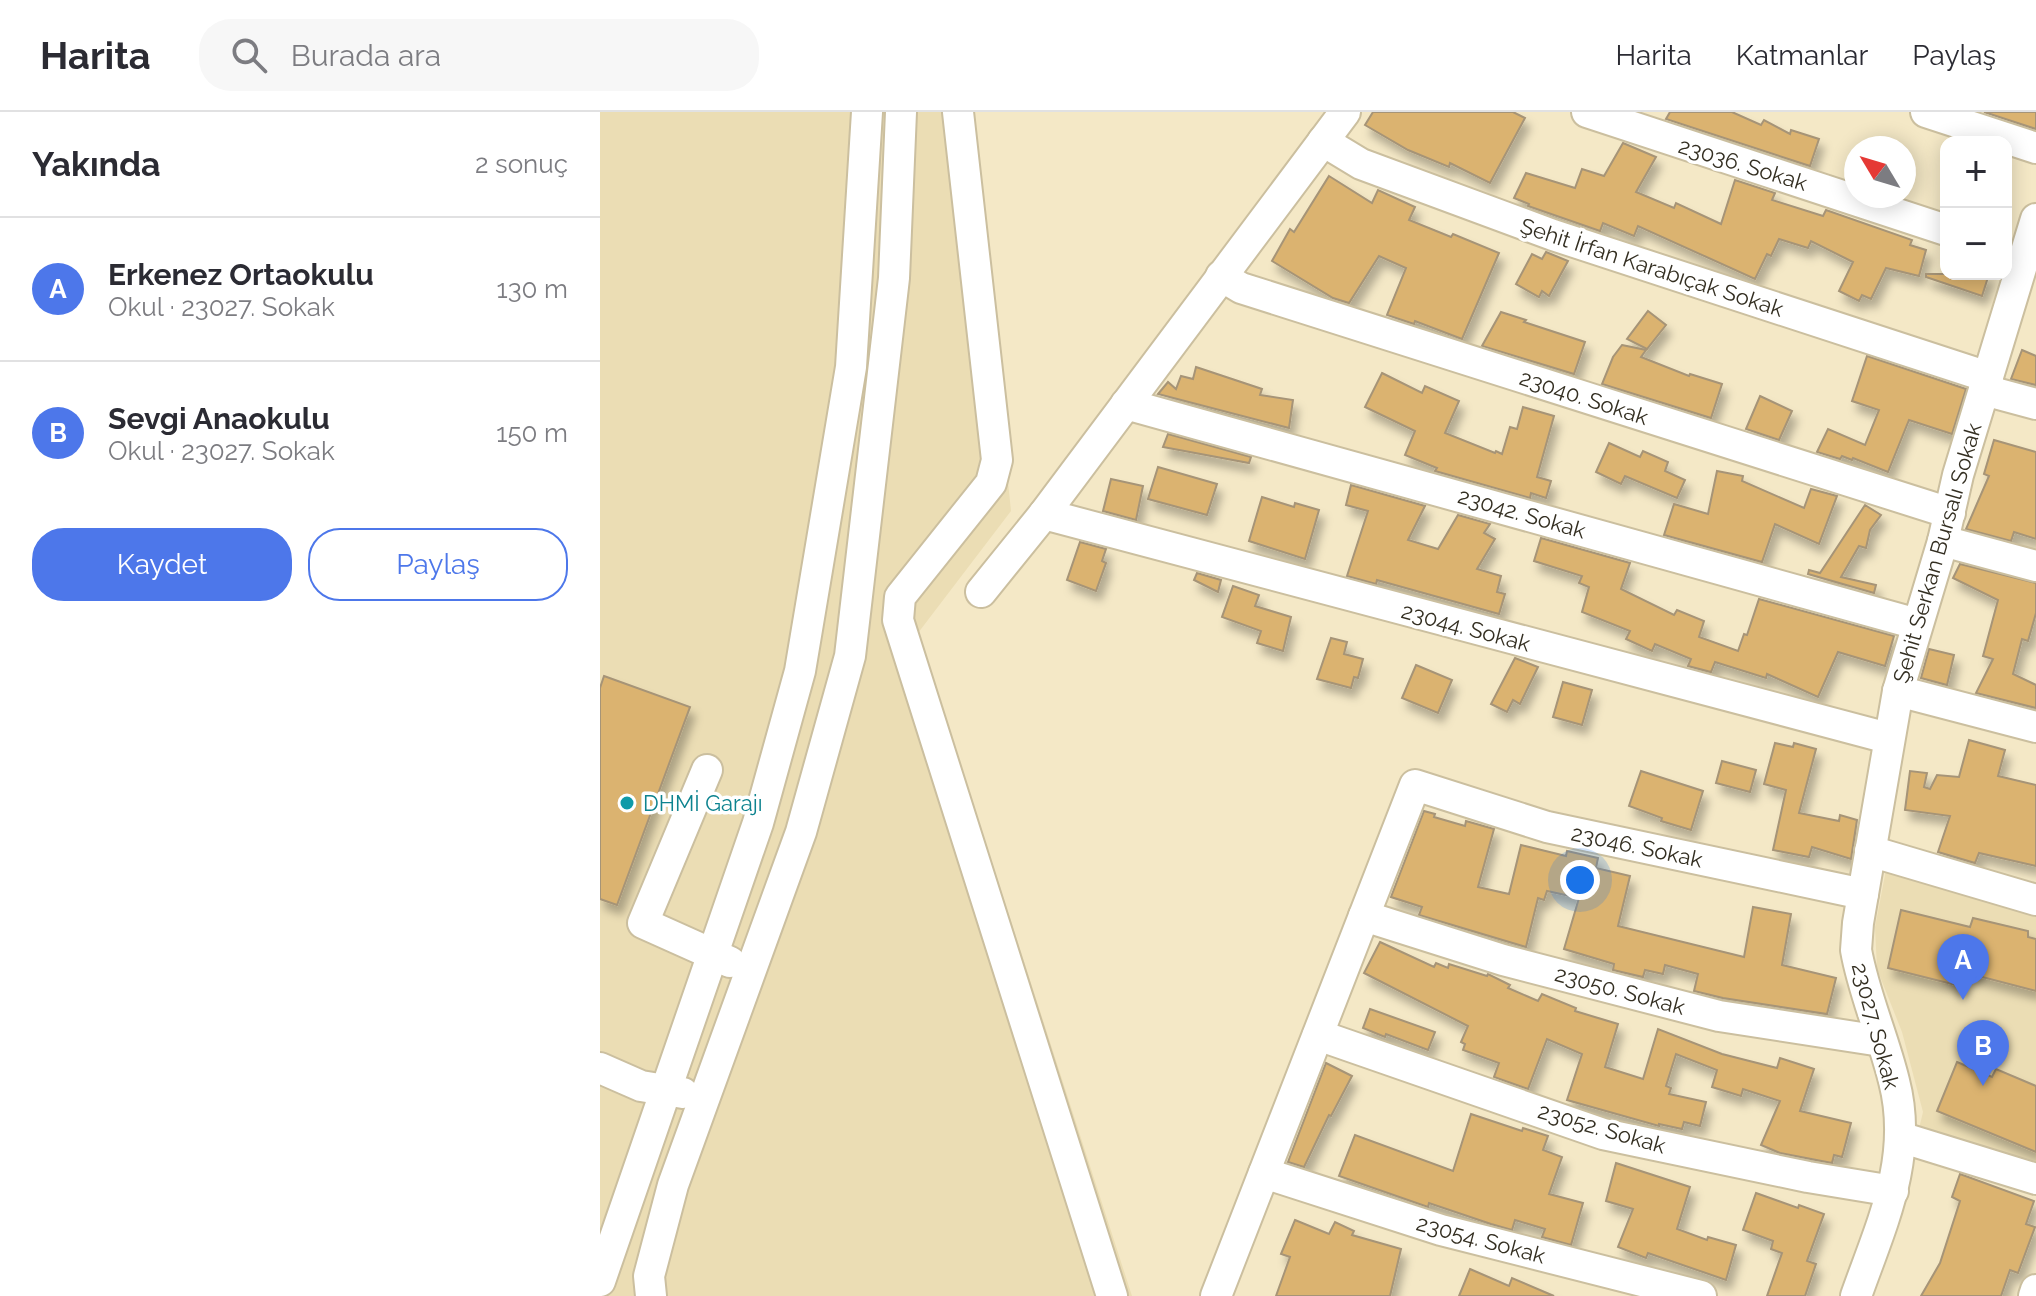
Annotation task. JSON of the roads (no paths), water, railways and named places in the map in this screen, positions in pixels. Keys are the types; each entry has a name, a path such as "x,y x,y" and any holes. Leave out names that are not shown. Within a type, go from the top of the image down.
{"street":[{"path":"600,1281 758,823 800,671 851,367 867,112"},
{"path":"651,1296 649,1276 673,1185 801,832 850,656 894,278 901,112"},
{"path":"958,112 997,460 991,483 900,597 898,620 1112,1296"},
{"path":"981,592 1044,514 1345,112"},
{"name":"23036. Sokak","path":"1587,112 1940,228"},
{"path":"1926,112 2036,148"},
{"name":"Şehit İrfan Karabıçak Sokak","path":"1323,141 1361,164 1553,235 2036,404"},
{"name":"Şehit Serkan Bursalı Sokak","path":"1863,894 1898,691 1947,527 1958,475 2027,236"},
{"name":"23040. Sokak","path":"1221,276 1241,288 1947,527 2036,566"},
{"name":"23042. Sokak","path":"1126,404 1917,624"},
{"name":"23044. Sokak","path":"1044,514 1888,738"},
{"path":"1898,691 2036,727"},
{"path":"707,770 643,923 712,955 751,969"},
{"name":"23046. Sokak","path":"1364,916 1415,785 1547,827 1863,894"},
{"path":"1870,851 2036,900"},
{"name":"23027. Sokak","path":"1856,1296 1893,1191 1901,1153 1895,1083 1860,978 1856,950 1863,894"},
{"path":"1216,1296 1364,916"},
{"name":"23050. Sokak","path":"1364,916 1503,960 1719,1016 1881,1041"},
{"name":"23052. Sokak","path":"1318,1035 1603,1134 1808,1177 1893,1191"},
{"path":"600,1068 641,1086 705,1096"},
{"path":"1900,1137 2036,1179"},
{"name":"23054. Sokak","path":"1264,1173 1441,1230 1701,1296"}],"place":[{"name":"DHMİ Garajı","path":"627,803"},
{"name":"Erkenez Ortaokulu","path":"1963,1000"},
{"name":"Sevgi Anaokulu","path":"1983,1086"}]}
